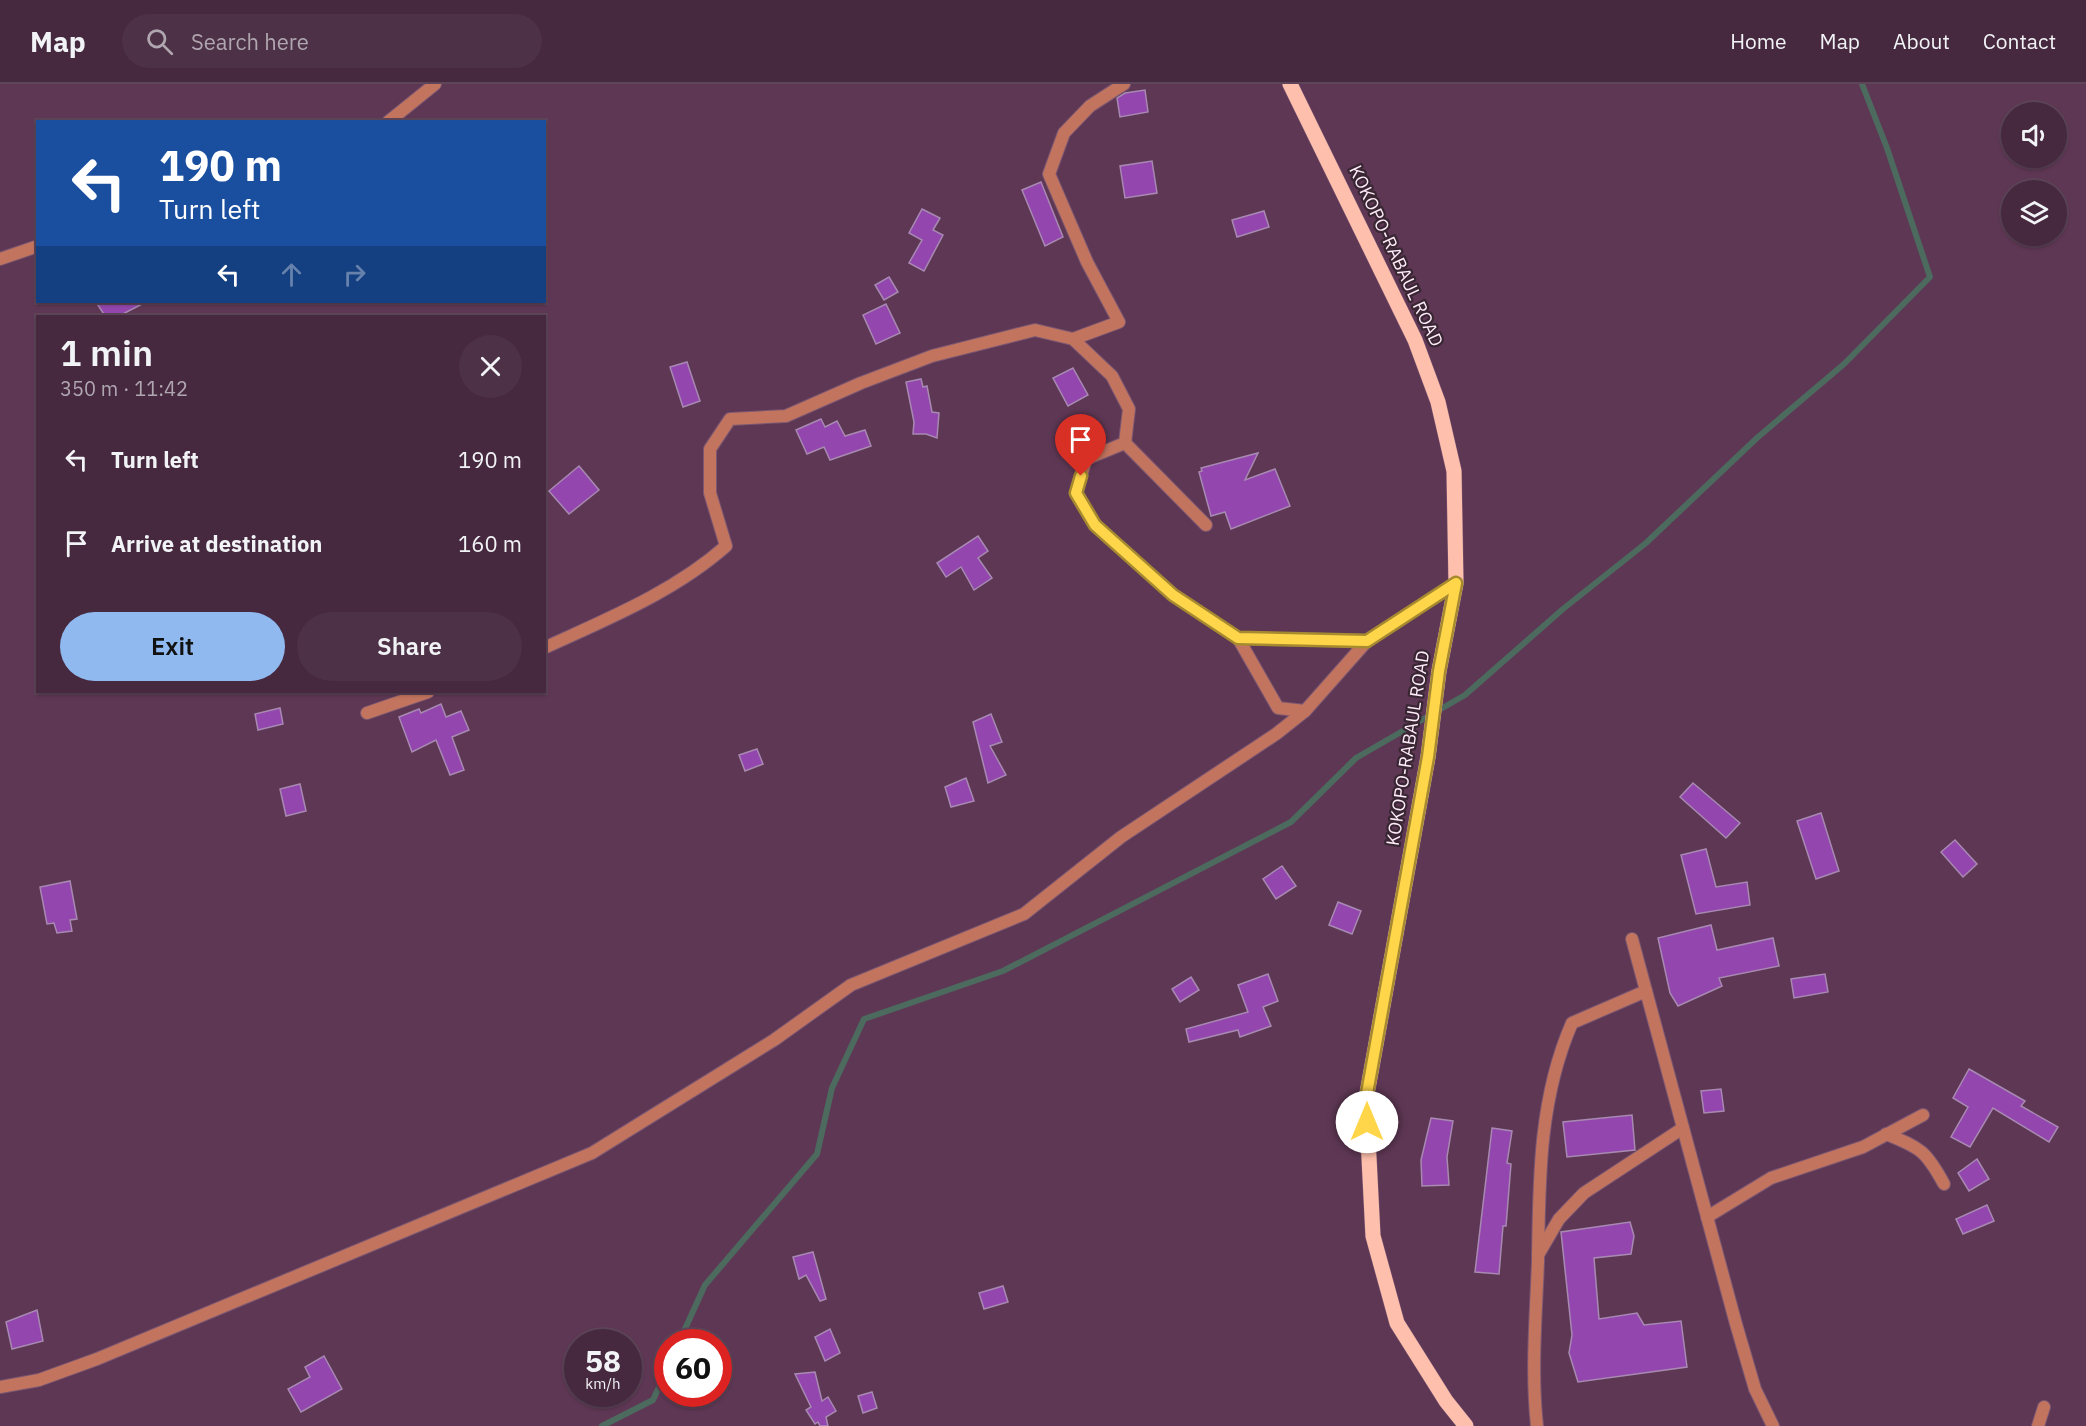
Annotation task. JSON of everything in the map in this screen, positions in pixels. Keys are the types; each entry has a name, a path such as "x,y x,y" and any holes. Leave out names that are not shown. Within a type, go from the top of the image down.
{"main road":[{"name":"KOKOPO-RABAUL ROAD","path":"1290,84 1410,330 1438,402 1454,471 1456,583 1439,671 1428,757 1366,1099 1373,1236 1397,1323 1446,1401 1466,1426"}],"street":[{"path":"390,120 435,84"},
{"path":"1073,339 1119,322 1087,262 1049,174 1064,134 1090,106 1124,84"},
{"path":"0,259 36,247"},
{"path":"546,647 642,603 709,561 726,546 710,493 710,449 730,419 786,416 861,383 932,356 1035,330 1073,339 1112,376 1129,409 1125,443"},
{"path":"1125,443 1206,525"},
{"path":"1125,443 1086,459 1076,493 1095,525 1173,595 1238,638 1278,708 1305,711"},
{"path":"0,1387 39,1380 97,1359 592,1153 774,1040 851,985 1024,914 1120,837 1276,734 1305,711 1367,641 1456,583"},
{"path":"1238,638 1367,641"},
{"path":"367,713 425,693"},
{"path":"1632,939 1755,1389 1773,1426"},
{"path":"1537,1426 1534,1307 1538,1255 1539,1187 1547,1106 1557,1057 1572,1023 1646,991"},
{"path":"1707,1217 1771,1178 1814,1166 1863,1147 1923,1114"},
{"path":"1538,1255 1559,1219 1584,1193 1683,1128"},
{"path":"1886,1134 1908,1143 1930,1157 1944,1184"},
{"path":"2038,1426 2044,1407"}],"building":[{"path":"1145,90 1148,112 1120,117 1117,98 1125,93"},
{"path":"1152,161 1157,193 1125,198 1120,166"},
{"path":"1041,182 1063,237 1045,246 1022,190"},
{"path":"922,209 940,218 933,230 943,235 924,271 909,263 922,240 909,233"},
{"path":"1264,211 1269,227 1237,237 1232,220"},
{"path":"889,277 898,292 884,300 875,285"},
{"path":"97,303 144,303 121,315 104,315"},
{"path":"886,304 900,333 876,344 863,315"},
{"path":"687,362 700,401 683,407 670,367"},
{"path":"1073,368 1088,395 1068,406 1053,378"},
{"path":"921,379 923,387 927,386 932,412 939,413 937,438 926,434 913,434 914,422 906,382"},
{"path":"821,419 825,427 837,421 845,436 865,430 871,446 830,460 824,447 807,454 796,430"},
{"path":"1258,453 1245,480 1275,469 1290,506 1231,529 1225,512 1211,516 1199,472 1202,471 1201,468"},
{"path":"579,466 599,490 569,514 549,491"},
{"path":"978,536 988,551 978,558 992,578 974,590 961,567 946,577 937,563"},
{"path":"441,704 446,717 461,711 469,730 452,737 464,770 450,775 436,740 412,752 399,717 419,709 421,713"},
{"path":"280,708 283,724 258,730 255,714"},
{"path":"991,714 1002,742 990,746 1006,775 988,783 973,722"},
{"path":"757,749 763,764 745,771 739,755"},
{"path":"966,778 974,801 951,807 945,787"},
{"path":"1693,783 1740,823 1726,838 1680,797"},
{"path":"300,784 306,811 286,816 280,789"},
{"path":"1821,813 1839,871 1816,879 1797,821"},
{"path":"1955,840 1977,864 1963,877 1941,852"},
{"path":"1706,849 1716,887 1747,882 1750,905 1696,914 1681,855"},
{"path":"1282,866 1296,886 1276,899 1263,879"},
{"path":"70,881 77,919 70,920 72,931 57,933 54,923 47,924 40,887"},
{"path":"1338,902 1361,911 1352,934 1329,925"},
{"path":"1711,925 1717,950 1773,938 1779,966 1719,978 1722,986 1678,1006 1670,993 1658,938"},
{"path":"1268,974 1278,1001 1263,1007 1271,1026 1240,1037 1238,1030 1189,1042 1186,1029 1248,1012 1238,985"},
{"path":"1825,974 1828,992 1794,998 1791,979"},
{"path":"1191,977 1199,990 1180,1002 1172,989"},
{"path":"1969,1069 2025,1101 2021,1106 2058,1127 2049,1142 1993,1108 1970,1147 1951,1137 1968,1107 1953,1098"},
{"path":"1721,1089 1724,1111 1704,1113 1701,1091"},
{"path":"1632,1115 1635,1150 1567,1157 1563,1122"},
{"path":"1431,1118 1453,1121 1447,1157 1449,1185 1422,1186 1421,1160"},
{"path":"1492,1128 1512,1131 1507,1163 1511,1164 1506,1226 1503,1226 1499,1274 1475,1272"},
{"path":"1977,1159 1989,1179 1969,1191 1958,1173"},
{"path":"1987,1205 1994,1221 1963,1234 1956,1219"},
{"path":"1630,1222 1634,1236 1631,1254 1594,1258 1599,1319 1637,1313 1644,1325 1681,1321 1687,1367 1578,1382 1569,1353 1572,1335 1561,1232"},
{"path":"813,1252 826,1299 820,1301 806,1275 799,1279 793,1257"},
{"path":"1003,1286 1008,1302 984,1309 979,1293"},
{"path":"37,1310 43,1341 12,1349 6,1322"},
{"path":"830,1329 840,1353 825,1361 815,1337"},
{"path":"324,1356 342,1389 301,1412 288,1389 310,1377 305,1367"},
{"path":"815,1372 822,1401 828,1397 836,1411 826,1417 828,1426 820,1426 818,1422 815,1424 806,1410 811,1407 795,1374"},
{"path":"872,1392 877,1408 863,1413 858,1396"}],"waterway":[{"path":"685,1329 705,1285 817,1154 832,1088 864,1019 1003,971 1291,822 1356,758 1465,695 1563,609 1646,543 1758,437 1844,364 1930,277 1887,148 1862,84"},
{"path":"602,1426 654,1398"}],"route":[{"path":"1081,476 1076,493 1095,525 1173,595 1238,638 1367,641 1456,583 1439,671 1428,757 1366,1099 1367,1122"}]}
